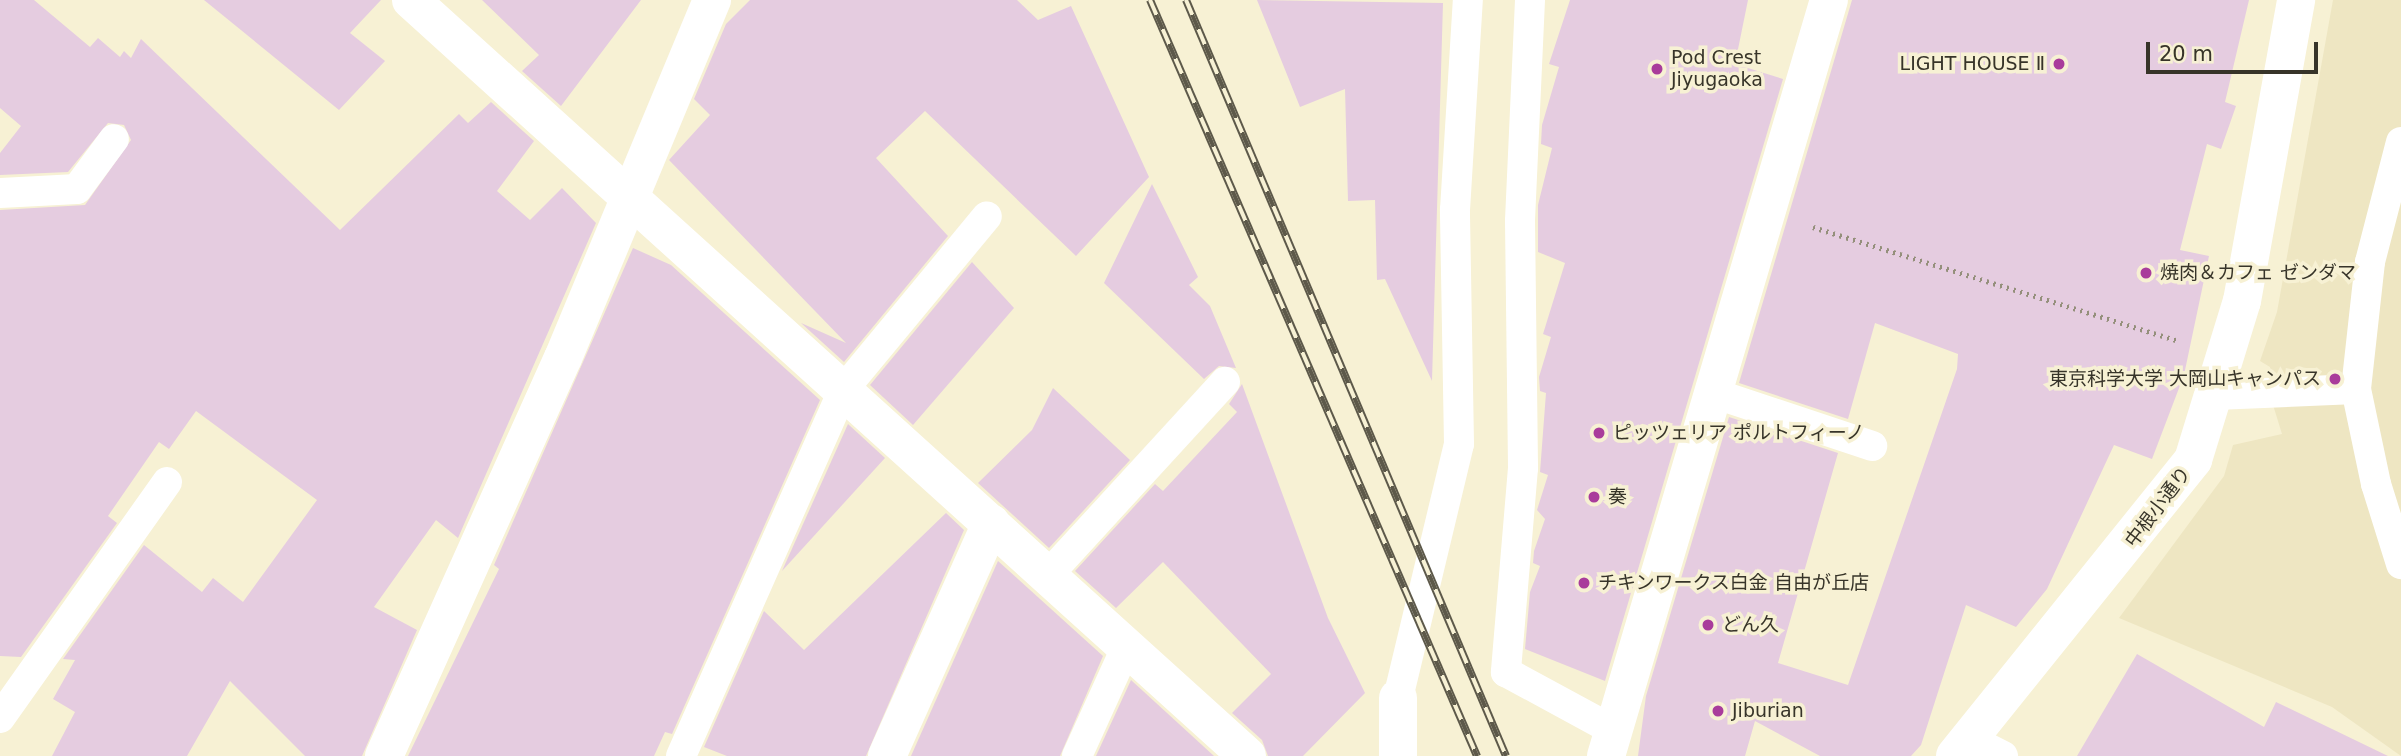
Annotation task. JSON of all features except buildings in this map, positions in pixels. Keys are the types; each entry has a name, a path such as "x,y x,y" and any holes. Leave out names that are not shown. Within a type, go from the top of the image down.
{"street":[{"path":"411,0 630,195 1247,756"},
{"path":"384,756 630,195 712,0"},
{"path":"1609,743 1763,211 1829,0"},
{"name":"中根小通り","path":"1962,747 2182,477 2215,395 2254,244 2296,0"},
{"path":"887,756 991,523"},
{"path":"1398,698 1398,756"}],"lane":[{"path":"1398,698 1459,444 1455,210 1468,0"},
{"path":"1530,0 1520,220 1523,468 1506,672 1609,743"},
{"path":"0,193 77,189 114,139"},
{"path":"2401,142 2370,262 2356,389 2376,484 2401,564"},
{"path":"681,756 844,390 987,216"},
{"path":"1048,575 1225,382"},
{"path":"2215,395 2356,389"},
{"path":"1710,393 1872,446"},
{"path":"0,718 167,482"},
{"path":"1077,756 1127,646"},
{"path":"1962,747 2003,756"}],"path":[{"path":"1763,211 2226,356"}],"shaded area":[{"name":"東京科学大学 大岡山キャンパス","path":"2333,0 2401,0 2401,756 2332,707 2119,618 2224,476 2233,445 2282,434 2269,392 2270,367 2260,361 2277,312"}],"railway":[{"path":"1150,0 1477,756"},
{"path":"1186,0 1506,756"}],"place":[{"name":"LIGHT HOUSE Ⅱ","path":"2059,64"},
{"name":"Pod Crest Jiyugaoka","path":"1657,69"},
{"name":"焼肉＆カフェ ゼンダマ","path":"2146,273"},
{"name":"東京科学大学 大岡山キャンパス","path":"2335,379"},
{"name":"ピッツェリア ポルトフィーノ","path":"1599,433"},
{"name":"奏","path":"1594,497"},
{"name":"チキンワークス白金 自由が丘店","path":"1584,583"},
{"name":"どん久","path":"1708,625"},
{"name":"Jiburian","path":"1718,711"}]}
